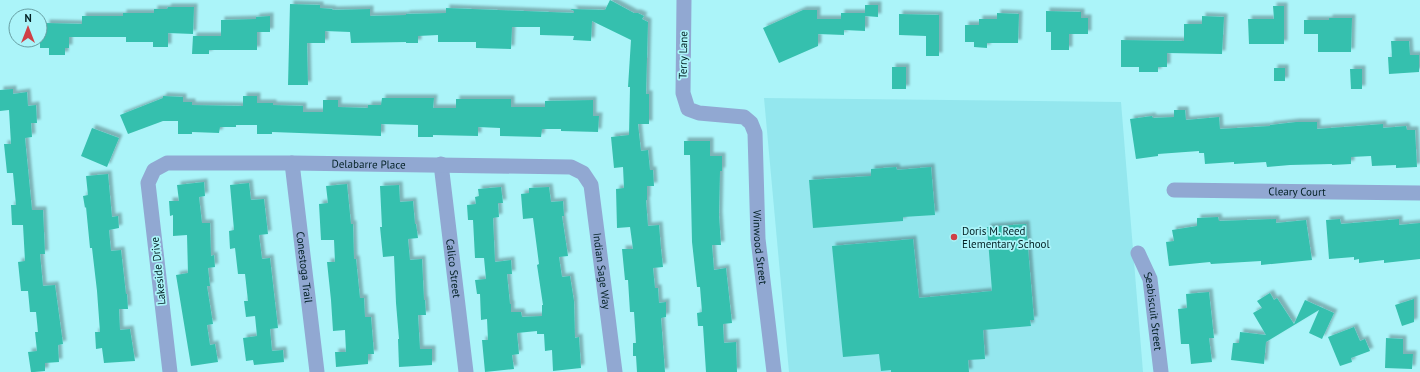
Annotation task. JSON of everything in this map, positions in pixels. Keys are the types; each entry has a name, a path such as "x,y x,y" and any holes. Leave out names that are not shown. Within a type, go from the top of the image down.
{"street":[{"name":"Terry Lane","path":"684,0 683,93 688,108 699,113 744,117 752,123"},
{"name":"Winwood Street","path":"752,123 755,133 758,239 774,372"},
{"name":"Delabarre Place","path":"154,170 167,163 441,164 571,167 583,173"},
{"name":"Conestoga Trail","path":"292,163 317,372"},
{"name":"Calico Street","path":"441,164 466,372"},
{"name":"Lakeside Drive","path":"154,170 148,183 170,372"},
{"name":"Indian Sage Way","path":"583,173 592,185 615,372"},
{"name":"Cleary Court","path":"1174,190 1420,193"},
{"name":"Seabiscuit Street","path":"1138,253 1150,279 1161,372"}],"shaded area":[{"name":"Doris M. Reed Elementary School","path":"764,98 1121,102 1143,372 789,372"}],"building":[{"path":"610,0 634,13 644,16 642,19 648,22 646,94 649,94 649,124 638,124 641,151 648,150 650,170 653,170 654,186 647,186 646,200 648,226 659,225 663,267 653,268 655,288 658,288 659,303 666,302 666,317 661,318 665,372 637,372 636,356 633,356 633,343 636,343 634,312 630,312 628,280 625,280 622,249 633,249 630,227 617,228 616,189 624,188 623,167 614,168 611,137 629,135 630,87 628,87 631,40 592,21 591,41 573,40 574,36 540,35 540,27 512,27 511,49 476,48 476,42 438,42 438,35 418,36 418,43 351,43 350,32 325,31 325,43 307,43 308,85 288,85 290,4 320,5 320,8 333,9 332,10 370,9 370,16 446,13 446,8 574,13 574,11 570,9 605,10"},
{"path":"865,5 878,5 878,17 865,16 865,31 844,30 844,35 818,34 818,46 779,63 763,28 803,10 817,10 817,19 841,19 841,13 865,13"},
{"path":"1273,6 1284,6 1284,44 1249,44 1248,19 1274,19"},
{"path":"168,7 194,7 193,34 168,33 168,47 153,47 153,42 126,42 126,37 69,37 69,48 65,48 65,55 49,55 48,23 82,24 82,16 123,16 123,13 154,13 154,9 167,9"},
{"path":"1046,11 1081,12 1081,18 1088,18 1088,34 1069,34 1069,50 1051,50 1051,32 1046,32"},
{"path":"997,13 1019,14 1018,43 987,43 987,48 974,47 974,42 965,42 965,25 979,25 979,19 997,19"},
{"path":"899,14 939,15 939,56 926,56 926,36 899,35"},
{"path":"270,16 270,32 257,32 257,50 209,50 209,54 192,54 193,36 221,36 221,20 256,19 256,17"},
{"path":"1202,16 1224,17 1222,54 1167,53 1167,67 1158,67 1158,72 1139,72 1139,67 1121,67 1121,40 1184,41 1184,24 1202,24"},
{"path":"1329,18 1352,18 1351,52 1318,52 1318,34 1304,34 1304,20 1329,20"},
{"path":"1391,41 1409,41 1410,55 1419,55 1419,72 1389,74 1388,57 1392,57"},
{"path":"892,67 906,67 906,89 892,89"},
{"path":"1274,68 1285,68 1285,81 1274,81"},
{"path":"1350,69 1362,69 1362,89 1351,89"},
{"path":"13,89 13,94 27,92 28,106 36,105 37,123 31,123 32,137 25,138 32,210 43,210 45,254 40,254 43,286 55,285 63,344 58,345 59,362 45,363 45,371 31,372 28,352 37,351 35,332 38,332 36,312 30,312 28,291 21,291 18,262 25,261 23,225 12,225 11,205 16,205 13,173 7,173 4,144 11,144 9,110 0,111 0,90"},
{"path":"163,96 183,97 183,102 192,102 192,105 243,106 243,96 257,96 257,103 303,106 303,112 323,112 323,100 338,100 338,107 368,108 368,105 381,105 382,98 434,98 433,108 456,108 456,99 511,99 511,107 545,107 545,101 593,100 593,116 599,116 598,132 542,129 541,137 500,136 500,128 478,127 478,136 433,135 433,137 418,137 418,125 381,124 381,136 272,132 272,134 257,134 257,125 220,127 219,133 192,132 192,134 178,134 178,121 163,121 128,134 120,115 163,98"},
{"path":"1174,110 1185,110 1186,120 1219,117 1220,129 1270,126 1296,122 1317,122 1317,129 1383,124 1383,128 1406,126 1407,130 1415,130 1417,167 1396,168 1396,165 1372,166 1371,156 1351,157 1351,164 1332,165 1290,165 1267,167 1266,162 1205,164 1204,153 1199,153 1199,151 1158,154 1158,156 1136,159 1130,119 1152,116 1153,118 1174,117"},
{"path":"92,128 119,138 107,167 81,156"},
{"path":"684,141 710,141 710,156 722,156 722,171 720,171 719,215 721,245 712,245 714,270 726,268 732,323 723,324 724,343 736,342 737,372 706,372 703,326 698,326 697,313 702,312 700,287 697,287 692,242 690,155 684,155"},
{"path":"896,167 897,170 931,167 935,215 903,217 903,221 813,228 809,180 871,176 871,169"},
{"path":"108,174 112,217 118,216 119,228 109,230 111,251 121,250 127,294 128,309 119,309 120,330 130,329 135,361 104,363 102,348 96,349 95,332 100,332 97,291 92,248 90,248 86,207 85,208 83,196 88,195 86,176"},
{"path":"204,182 205,196 199,197 202,223 210,223 211,256 214,255 215,267 208,268 210,286 207,286 213,324 207,325 210,345 215,344 218,362 191,366 176,275 188,273 187,235 173,236 173,215 170,216 169,201 179,201 177,185"},
{"path":"249,183 251,200 264,199 268,234 259,235 262,259 270,258 278,328 270,329 272,351 283,350 284,362 254,365 253,360 246,361 243,338 257,336 255,316 246,317 244,301 248,301 245,274 238,274 235,248 230,249 229,231 234,230 230,185"},
{"path":"347,184 351,224 353,224 354,259 356,259 360,298 364,298 365,317 371,317 374,354 368,354 368,364 336,367 335,352 346,352 345,330 333,331 327,262 335,262 334,240 321,240 319,204 328,203 326,186"},
{"path":"399,185 400,202 413,201 418,238 408,239 410,260 422,259 426,315 418,315 420,349 432,349 432,365 399,367 399,339 394,256 383,257 380,227 382,227 380,186"},
{"path":"501,187 503,203 498,203 499,217 493,218 495,262 511,260 512,274 507,274 511,312 521,312 522,317 542,316 543,305 537,265 539,264 533,218 523,219 521,194 529,193 529,188 549,187 551,202 563,201 564,216 562,216 568,256 559,257 562,277 570,276 574,301 575,338 579,337 581,368 553,371 552,350 545,351 544,334 537,334 537,331 517,333 519,354 512,355 514,369 485,372 482,340 488,340 487,319 481,320 480,294 477,294 475,280 486,279 484,258 475,258 473,220 468,220 467,205 476,204 475,197 479,196 478,189"},
{"path":"1218,217 1219,221 1276,219 1276,223 1306,220 1312,260 1261,265 1261,261 1211,264 1210,262 1169,266 1166,242 1174,241 1172,230 1197,226 1197,218"},
{"path":"1340,219 1341,224 1399,219 1399,225 1420,223 1420,259 1384,263 1384,260 1359,263 1359,259 1354,260 1354,257 1329,259 1326,220"},
{"path":"1026,224 1034,320 1030,320 1031,326 983,330 985,359 968,360 969,372 881,371 879,354 843,357 832,246 913,239 919,298 992,291 987,227"},
{"path":"1209,292 1214,338 1209,338 1212,362 1191,364 1189,344 1181,344 1178,309 1187,308 1186,294"},
{"path":"1270,293 1274,300 1277,298 1294,324 1305,300 1334,313 1322,339 1309,333 1319,310 1266,342 1264,364 1231,360 1233,343 1239,343 1240,332 1266,335 1253,313 1262,308 1257,301"},
{"path":"1414,299 1414,322 1402,326 1395,305"},
{"path":"1354,327 1360,341 1365,339 1370,351 1351,358 1352,362 1340,366 1328,337"},
{"path":"1386,338 1403,339 1403,354 1413,354 1412,369 1385,368"}],"place":[{"name":"Doris M. Reed Elementary School","path":"954,237"}]}
